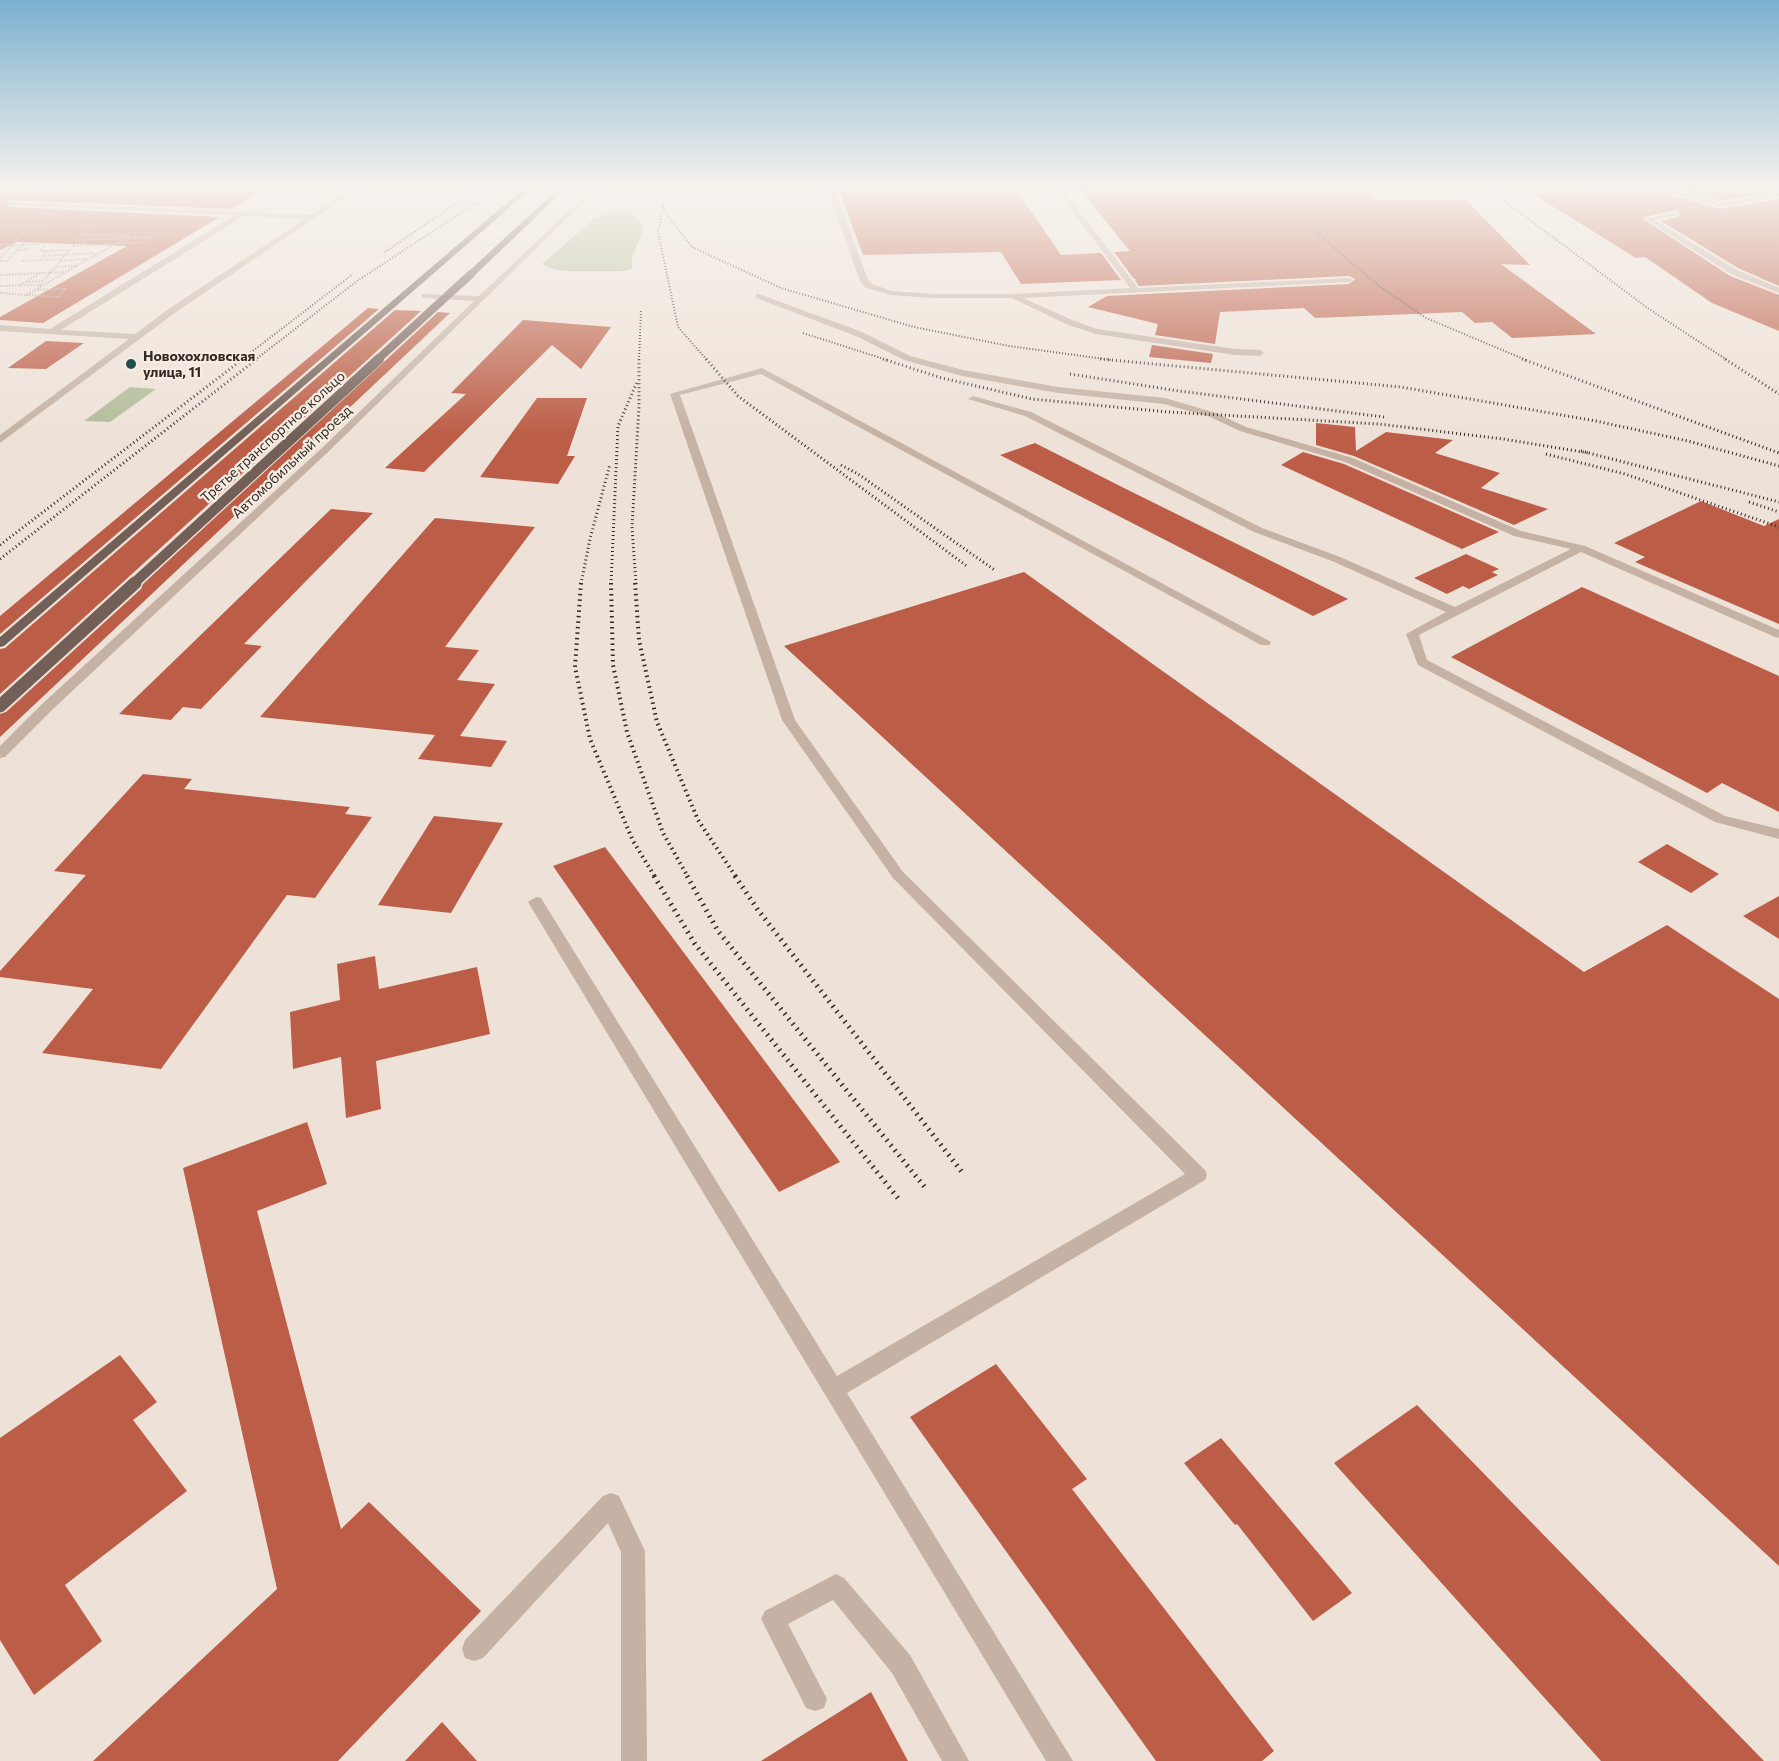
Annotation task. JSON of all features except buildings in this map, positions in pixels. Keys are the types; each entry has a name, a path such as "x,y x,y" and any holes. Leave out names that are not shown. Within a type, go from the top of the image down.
{"main road":[{"name":"Третье транспортное кольцо","path":"0,643 433,270"},
{"name":"Третье транспортное кольцо","path":"0,706 474,270"}],"street":[{"path":"51,332 151,270"},
{"path":"0,440 136,337 235,270"},
{"name":"Автомобильный проезд","path":"0,754 47,707 325,450 511,270"},
{"path":"861,270 864,281 869,286 891,293 911,295 1012,296 1349,280"},
{"path":"1121,270 1136,290"},
{"path":"1731,270 1779,291"},
{"path":"425,296 481,299"},
{"path":"759,296 859,334 907,358 962,373 1058,390 1165,401 1213,415 1243,429 1349,460 1518,534 1581,548 1779,634"},
{"path":"1012,296 1069,322 1096,331 1235,352 1260,353"},
{"path":"0,328 136,337"},
{"path":"833,1390 1198,1175 898,875 789,720 675,394 762,371 1265,642"},
{"path":"973,399 1028,414 1258,530 1336,559 1456,612"},
{"path":"1581,548 1412,634 1422,662 1720,819 1779,834"},
{"path":"536,902 1060,1761"},
{"path":"474,1649 611,1504 633,1551 633,1761"},
{"path":"815,1699 773,1620 836,1586 901,1664 956,1761"}],"path":[{"path":"36,289 53,270"},
{"path":"26,295 69,270"},
{"path":"0,275 66,272"},
{"path":"19,286 41,273"},
{"path":"35,277 48,276"},
{"path":"26,282 43,281"},
{"path":"0,286 40,285"},
{"path":"0,293 13,286"},
{"path":"0,293 59,297 65,289 36,289"}],"green space":[{"path":"560,270 626,270 622,271"},
{"path":"130,387 156,389 110,422 84,421"}],"railway":[{"path":"255,360 374,270"},
{"path":"666,270 678,327 707,360"},
{"path":"742,270 781,288 914,327 1009,346 1112,360"},
{"path":"1360,270 1379,286 1426,318 1526,360"},
{"path":"1597,270 1649,309 1727,360"},
{"path":"241,360 353,274"},
{"path":"639,360 641,311"},
{"path":"803,333 887,360"},
{"path":"0,545 243,359"},
{"path":"0,559 257,359"},
{"path":"706,359 738,396 968,567"},
{"path":"883,359 942,378 1032,399 1168,412 1379,424 1503,439 1588,453"},
{"path":"1100,359 1401,387 1596,421 1688,441 1779,466"},
{"path":"1522,359 1779,453"},
{"path":"1725,359 1779,394"},
{"path":"636,584 632,527 639,407 639,360"},
{"path":"1070,374 1179,391 1384,417"},
{"path":"611,584 618,426 637,382"},
{"path":"1581,451 1588,453"},
{"path":"1588,453 1779,502"},
{"path":"1546,454 1625,474 1779,527"},
{"path":"581,584 590,539 610,464"},
{"path":"841,465 858,474 996,571"},
{"path":"1749,502 1779,512"},
{"path":"581,583 575,667 590,739 633,841 655,877"},
{"path":"635,583 639,640 657,722 698,820 736,877"},
{"path":"611,584 613,665 627,732 663,833 688,877"},
{"path":"654,876 695,944 901,1202"},
{"path":"687,876 718,931 927,1190"},
{"path":"735,876 758,910 962,1172"}],"place":[{"name":"Новохохловская улица, 11","path":"131,364"}]}
